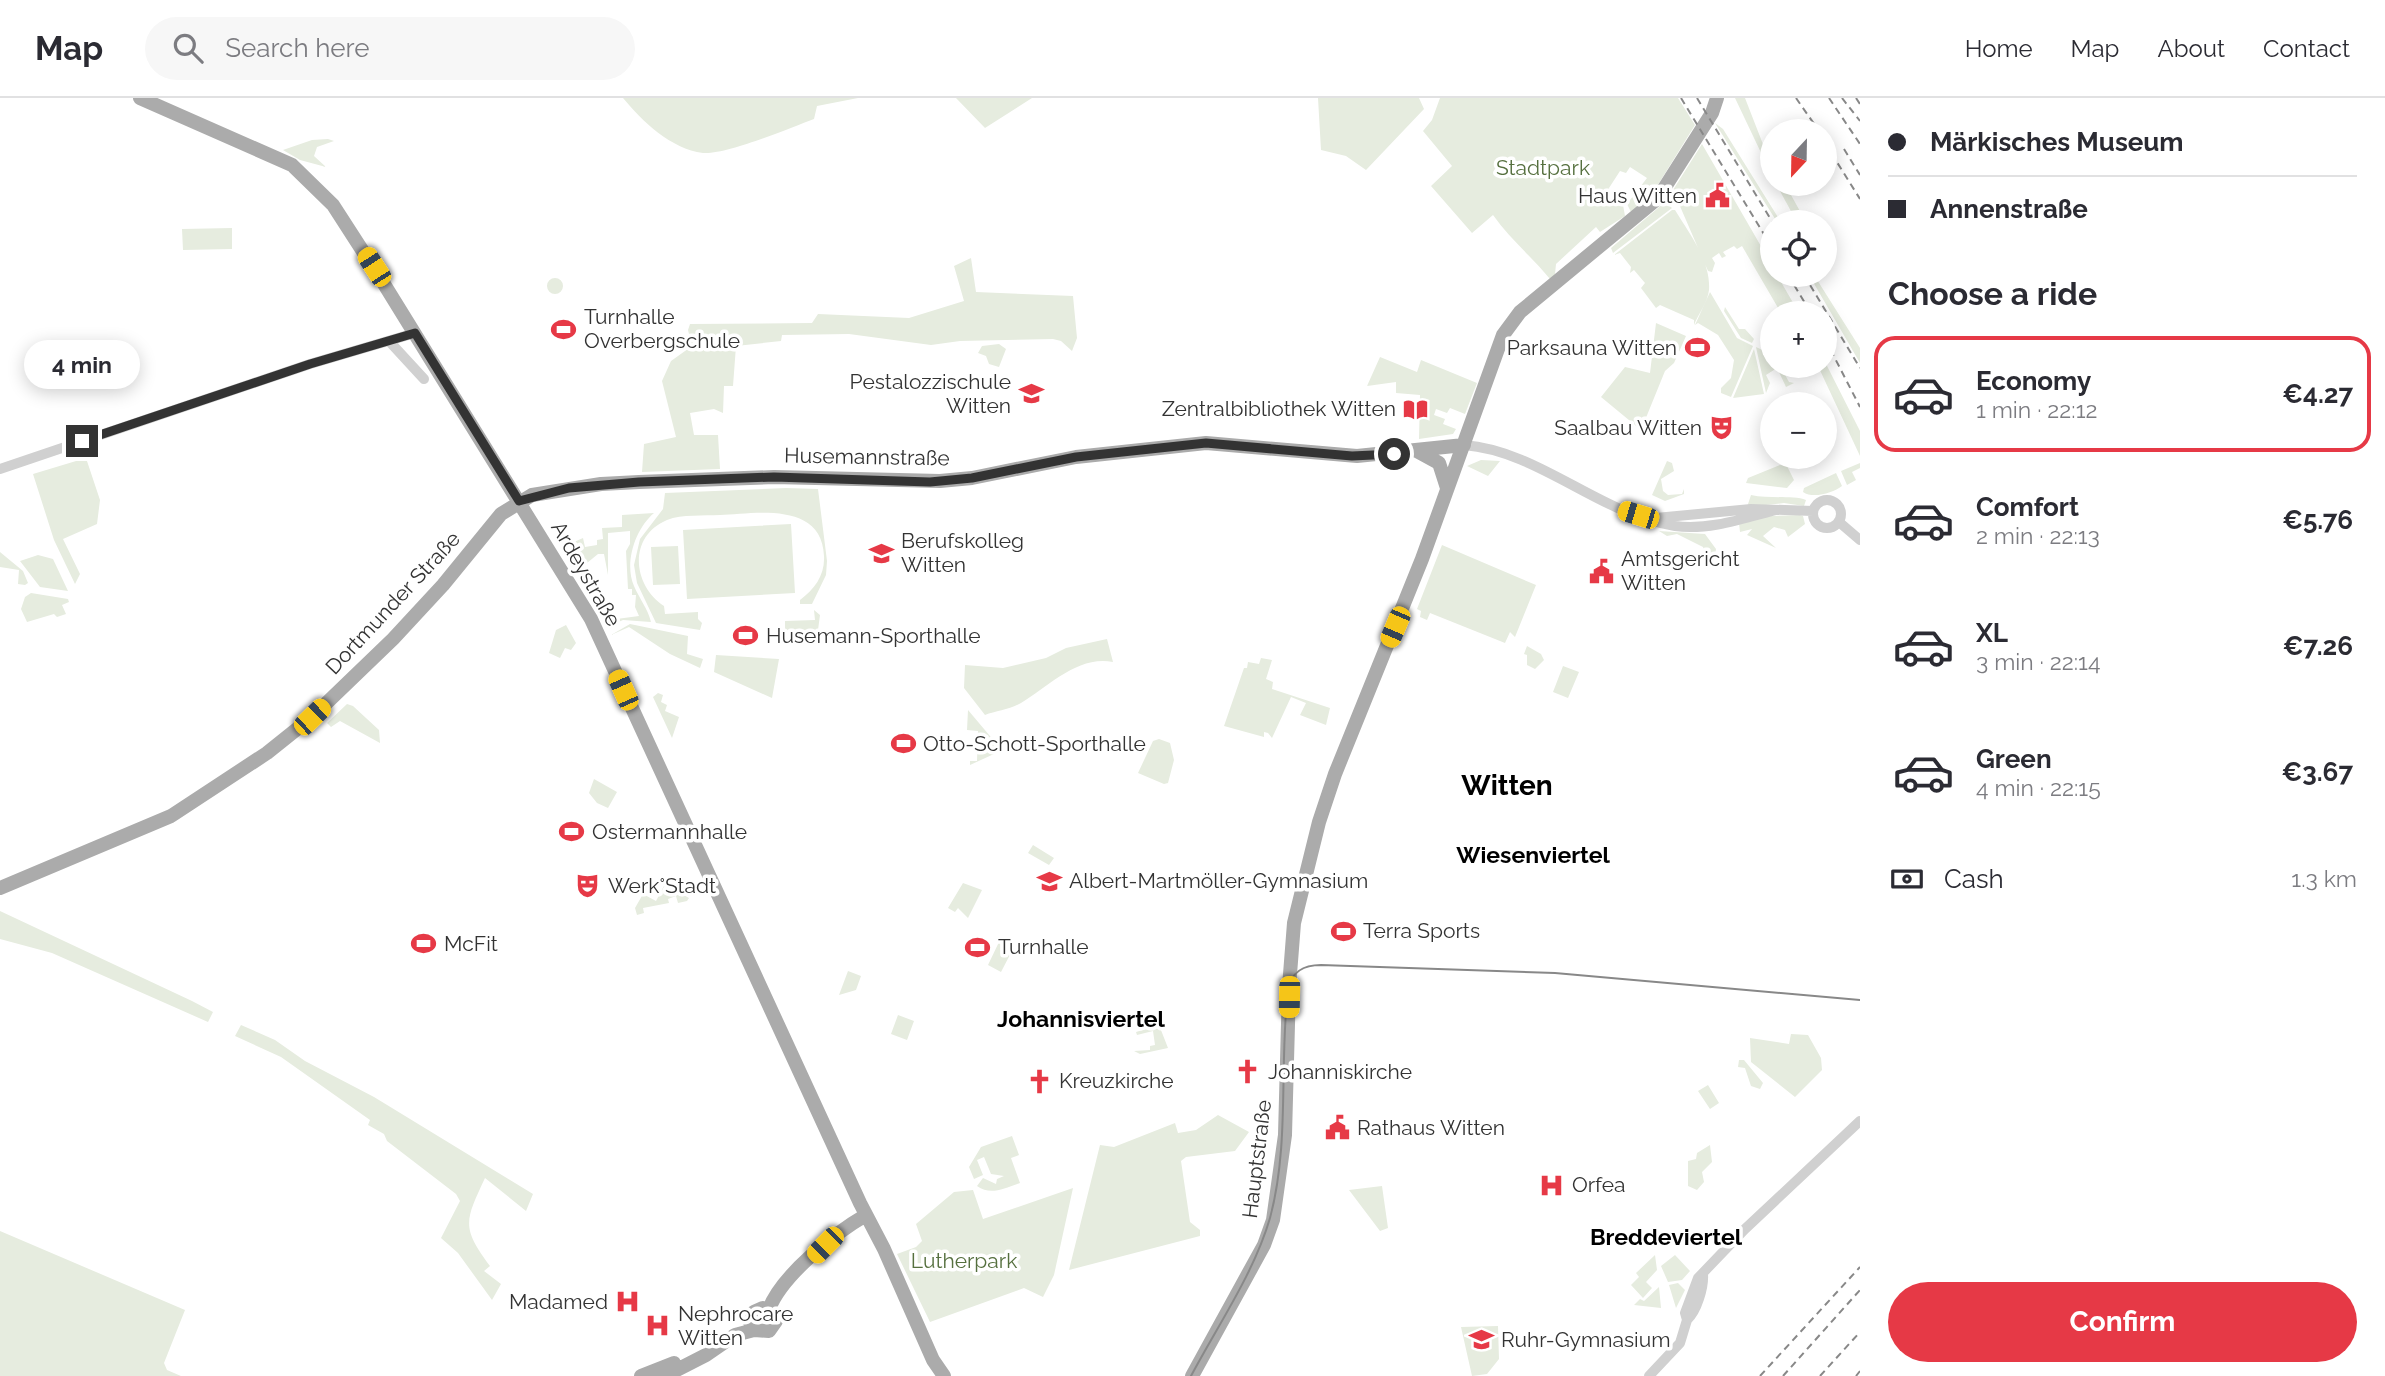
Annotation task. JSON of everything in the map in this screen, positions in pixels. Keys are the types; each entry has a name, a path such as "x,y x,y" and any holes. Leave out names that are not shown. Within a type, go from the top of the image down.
{"main road":[{"name":"Ardeystraße","path":"140,98 262,150 304,174 333,205 415,333 591,619 933,1360"},
{"name":"Hauptstraße","path":"1192,1376 1264,1245 1273,1220 1285,1135 1294,923 1325,804 1464,445 1503,335 1512,320 1662,193 1712,113 1717,98"},
{"name":"Husemannstraße","path":"519,501 569,488 639,482 774,477 921,482 972,478 1076,457 1206,443 1352,456 1464,445"},
{"path":"1416,451 1439,463 1447,488"},
{"name":"Dortmunder Straße","path":"0,888 171,816 202,798 285,740 393,639 449,578 491,524 519,501"},
{"path":"769,1309 778,1289 825,1245 866,1215"},
{"path":"665,1376 752,1324 757,1309 769,1309"},
{"path":"752,1324 765,1333 772,1329 775,1317 769,1309"},
{"path":"641,1376 752,1324"},
{"path":"933,1360 939,1376"},
{"path":"933,1360 944,1376"}],"street":[{"path":"0,469 310,364 415,333"},
{"path":"389,341 424,380"},
{"path":"1464,445 1502,453 1624,511 1674,526 1717,516 1776,510 1813,512"},
{"path":"1813,512 1822,501 1833,501 1840,510 1839,522"},
{"path":"1813,512 1815,522 1822,527 1830,528 1839,522"},
{"path":"1839,522 1860,540"},
{"path":"1649,1376 1680,1343 1704,1282 1703,1274 1717,1256 1860,1121"}],"green space":[{"path":"623,98 858,98 817,106 814,119 727,150 703,153 680,146 658,133"},
{"path":"956,98 1032,98 985,128"},
{"path":"1318,98 1419,98 1424,109 1366,170 1346,156 1321,150"},
{"name":"Stadtpark","path":"1440,98 1678,98 1695,125 1649,199 1631,212 1627,204 1647,178 1630,167 1626,173 1620,171 1609,188 1611,197 1623,205 1625,216 1600,232 1596,227 1556,264 1555,274 1550,279 1493,215 1472,233 1431,186 1452,166 1423,131 1432,120"},
{"path":"1735,98 1745,98 1760,137 1760,151"},
{"path":"1715,123 1723,129 1760,188 1760,195"},
{"path":"312,140 334,141 317,147 314,156 326,167 300,160 283,150"},
{"path":"1702,144 1760,244 1760,277 1742,246 1737,249 1734,246 1723,252 1726,256 1722,258 1719,253 1712,258 1715,263 1712,272 1708,271 1673,190"},
{"path":"1761,196 1765,196 1774,210 1769,210"},
{"path":"1783,196 1792,196 1799,210 1790,210"},
{"path":"1665,202 1672,208 1613,253 1611,248"},
{"path":"1675,210 1698,248 1709,279 1708,294 1694,325 1694,320 1660,305 1656,308 1641,288 1645,283 1634,270 1630,273 1631,267 1620,253 1614,255"},
{"path":"232,228 232,249 183,250 182,229"},
{"path":"971,258 976,292 1073,296 1077,338 1072,351 1061,341 1053,339 960,341 931,345 849,334 782,335 781,341 736,346 733,386 724,386 723,413 714,409 690,413 694,435 718,435 720,469 642,472 644,444 676,437 662,381 671,361 692,346 688,330 690,324 812,323 818,314 909,318 964,301 954,266"},
{"path":"552,278 558,278 563,286 561,292 552,294 547,289 547,283"},
{"path":"1766,287 1784,287 1792,301 1774,301"},
{"path":"1816,287 1822,287 1830,301 1824,301"},
{"path":"1710,292 1737,338 1753,346 1731,397 1721,393 1721,388 1731,378 1734,360 1718,335 1698,323 1695,325"},
{"path":"1725,307 1739,329 1745,329 1754,339 1752,343 1741,338 1724,311"},
{"path":"1837,312 1860,348 1860,363 1837,323"},
{"path":"1656,323 1686,336 1674,363 1665,371 1641,430 1601,397 1625,367 1650,373"},
{"path":"999,344 1006,349 999,367 989,364 986,356 978,353 982,346"},
{"path":"1756,347 1760,349 1760,365"},
{"path":"1754,349 1764,392 1733,398"},
{"path":"1380,357 1417,372 1421,360 1477,383 1465,414 1450,408 1447,413 1436,409 1434,415 1445,419 1443,424 1456,429 1453,434 1419,439 1420,395 1396,393 1396,382 1367,386"},
{"path":"1763,378 1768,378 1770,383 1766,392"},
{"path":"1782,378 1794,383 1786,387"},
{"path":"1824,378 1833,378 1860,431 1860,456 1837,407 1837,392 1830,392"},
{"path":"86,458 100,500 97,524 63,539 80,574 75,584 54,540 33,474"},
{"path":"1481,460 1500,461 1488,476 1467,466"},
{"path":"1667,461 1672,463 1674,471 1661,479 1663,491 1668,495 1682,494 1684,489 1684,494 1665,501 1652,495"},
{"path":"1860,463 1860,468 1852,472 1856,480 1847,485 1841,471"},
{"path":"1770,469 1788,469 1794,480 1787,488 1746,483 1748,478"},
{"path":"1836,473 1842,486 1838,489 1817,495 1803,492 1804,488"},
{"path":"818,489 827,561 826,575 812,604 800,604 800,600 818,581 824,556 820,538 811,526 799,518 766,513 679,517 654,528 645,538 640,549 641,574 646,587 664,606 665,614 698,612 698,619 702,623 700,630 656,623 637,583 634,565 640,539 663,509 665,493"},
{"path":"1751,495 1806,500 1804,506 1784,503 1747,507"},
{"path":"654,513 637,537 630,567 634,586 651,622 623,620 607,627 597,600 609,620 639,616 635,607 636,595 632,595 632,589 628,589 626,551 630,544 630,531 608,533 608,575 604,554 598,554 587,563 574,542 583,538 585,547 597,545 597,540 603,539 602,528 622,527 622,515"},
{"path":"1770,516 1803,516 1805,524 1788,537 1785,530 1774,527 1763,536 1776,548 1747,535 1752,529 1740,532 1739,523"},
{"path":"791,524 795,593 687,599 683,530"},
{"path":"1659,531 1705,534 1716,549 1715,557 1706,555 1703,547 1677,534 1667,536"},
{"path":"1442,545 1536,585 1515,637 1510,632 1505,643 1430,613 1427,620 1420,617 1421,611 1417,609"},
{"path":"678,546 680,584 653,585 651,547"},
{"path":"0,552 23,571 28,583 18,584 19,570 0,567"},
{"path":"38,555 53,559 68,591 40,587 20,561"},
{"path":"31,593 68,599 69,602 62,605 66,614 57,617 54,614 27,622 21,609 25,597"},
{"path":"814,610 820,615 818,630 785,633 785,621 815,620"},
{"path":"630,624 688,636 687,654 703,659 700,668 670,654 629,627 611,635"},
{"path":"566,625 576,643 571,650 565,648 560,658 549,653 556,630"},
{"path":"1107,639 1113,662 1100,661 1076,667 1013,707 985,715 964,688 965,665 1003,668 1046,658 1066,648"},
{"path":"1527,646 1541,654 1544,660 1535,669 1527,665 1527,655 1524,654"},
{"path":"716,655 779,659 772,698 714,672"},
{"path":"1261,658 1272,660 1266,679 1273,682 1272,689 1330,708 1326,725 1300,715 1306,703 1291,697 1272,738 1264,732 1264,737 1224,726 1244,668 1247,668 1248,662 1259,664"},
{"path":"1563,666 1579,672 1568,698 1553,692"},
{"path":"658,693 663,695 661,702 667,705 665,711 679,717 672,738 653,697"},
{"path":"347,704 353,706 379,730 380,743 340,721 331,727 327,723"},
{"path":"968,710 995,742 997,749 994,754 970,765 970,761 977,761 978,731 967,730"},
{"path":"1159,739 1170,743 1174,760 1168,783 1164,784 1138,773 1153,741"},
{"path":"594,779 617,792 608,808 597,803 589,793"},
{"path":"1033,845 1054,858 1049,865 1028,853"},
{"path":"963,883 982,890 968,918 958,908 955,912 948,908"},
{"path":"665,884 689,898 687,901 678,903 676,896 668,899 669,903 643,908 644,913 637,915 635,908 643,894 656,901"},
{"path":"0,911 213,1012 208,1022 52,953 0,939"},
{"path":"999,942 1013,949 1001,972 988,965"},
{"path":"848,971 861,976 856,990 839,995"},
{"path":"898,1015 914,1021 907,1040 891,1034"},
{"path":"241,1025 275,1040 305,1061 374,1097 533,1194 526,1211 485,1178 473,1204 470,1232 490,1266 484,1271 501,1284 492,1300 458,1253 441,1238 460,1201 456,1194 387,1141 384,1134 368,1125 370,1120 281,1057 235,1036"},
{"path":"1159,1025 1168,1048 1140,1054 1134,1051 1150,1050 1150,1046 1155,1045 1153,1031 1137,1035 1136,1032"},
{"path":"1791,1034 1808,1035 1821,1058 1822,1070 1795,1097 1751,1062 1750,1038 1789,1044"},
{"path":"1739,1060 1744,1060 1763,1083 1760,1089 1751,1086 1745,1068 1738,1067"},
{"path":"1708,1085 1719,1103 1710,1109 1698,1091"},
{"name":"Lutherpark","path":"1218,1115 1249,1132 1235,1151 1186,1157 1181,1161 1190,1222 1200,1230 1200,1236 1069,1270 1100,1145 1114,1147 1175,1123 1178,1133 1196,1130"},
{"path":"1012,1136 1019,1155 1011,1158 1020,1183 993,1191 977,1186 983,1178 996,1184 997,1179 1004,1176 991,1174 984,1157 977,1160 983,1175 974,1179 969,1167 981,1147"},
{"path":"1710,1145 1712,1162 1702,1172 1704,1182 1697,1190 1688,1186 1688,1161 1696,1159 1697,1153"},
{"path":"1382,1186 1388,1228 1380,1231 1349,1190"},
{"name":"Lutherpark","path":"1073,1188 1054,1275 1043,1297 1024,1288 930,1322 897,1254 916,1247 922,1241 916,1224 954,1192 973,1190 983,1219"},
{"path":"0,1231 185,1310 164,1363 167,1370 181,1376 0,1376"},
{"path":"1655,1255 1657,1270 1646,1282 1652,1288 1643,1298 1631,1285 1639,1277 1636,1273"},
{"path":"1675,1255 1690,1271 1682,1280 1668,1282 1661,1266"},
{"path":"1678,1283 1685,1290 1676,1308 1669,1285"},
{"path":"1659,1287 1661,1308 1634,1305 1640,1299 1644,1301"},
{"name":"Ruhr-Gymnasium","path":"1498,1326 1499,1359 1487,1374 1472,1376 1461,1327"}],"tram line":[{"path":"1191,1376 1245,1279 1270,1218 1280,1162 1288,989 1292,978 1300,970 1321,965 1555,973 1860,1000"}],"railway":[{"path":"1681,98 1760,228"},
{"path":"1697,98 1765,210"},
{"path":"1796,98 1811,119"},
{"path":"1829,98 1860,144"},
{"path":"1842,98 1860,121"},
{"path":"1856,98 1860,104"},
{"path":"1844,149 1860,175"},
{"path":"1838,164 1860,199"},
{"path":"1795,287 1804,301"},
{"path":"1811,287 1860,368"},
{"path":"1837,362 1860,407"},
{"path":"1760,1376 1860,1267"},
{"path":"1783,1376 1860,1290"},
{"path":"1820,1376 1860,1332"},
{"path":"1856,1376 1860,1371"}],"place":[{"name":"Haus Witten","path":"1717,196"},
{"name":"Turnhalle Overbergschule","path":"564,329"},
{"name":"Parksauna Witten","path":"1697,348"},
{"name":"Pestalozzischule Witten","path":"1031,394"},
{"name":"Zentralbibliothek Witten","path":"1416,409"},
{"name":"Saalbau Witten","path":"1722,428"},
{"name":"Berufskolleg Witten","path":"881,553"},
{"name":"Amtsgericht Witten","path":"1601,571"},
{"name":"Husemann-Sporthalle","path":"746,636"},
{"name":"Otto-Schott-Sporthalle","path":"903,744"},
{"name":"Ostermannhalle","path":"572,832"},
{"name":"Albert-Martmöller-Gymnasium","path":"1049,881"},
{"name":"Werk°Stadt","path":"588,886"},
{"name":"Terra Sports","path":"1343,931"},
{"name":"McFit","path":"424,944"},
{"name":"Turnhalle","path":"978,947"},
{"name":"Johanniskirche","path":"1248,1072"},
{"name":"Kreuzkirche","path":"1039,1081"},
{"name":"Rathaus Witten","path":"1337,1128"},
{"name":"Orfea","path":"1552,1185"},
{"name":"Madamed","path":"628,1302"},
{"name":"Nephrocare Witten","path":"658,1326"},
{"name":"Ruhr-Gymnasium","path":"1481,1340"}],"district":[{"name":"Witten","path":"1507,785"},
{"name":"Wiesenviertel","path":"1533,855"},
{"name":"Johannisviertel","path":"1081,1019"},
{"name":"Breddeviertel","path":"1666,1237"}],"route":[{"path":"82,441 310,364 415,333 519,501 569,488 639,482 774,477 930,482 972,478 1076,457 1206,443 1352,456 1394,454"}]}
